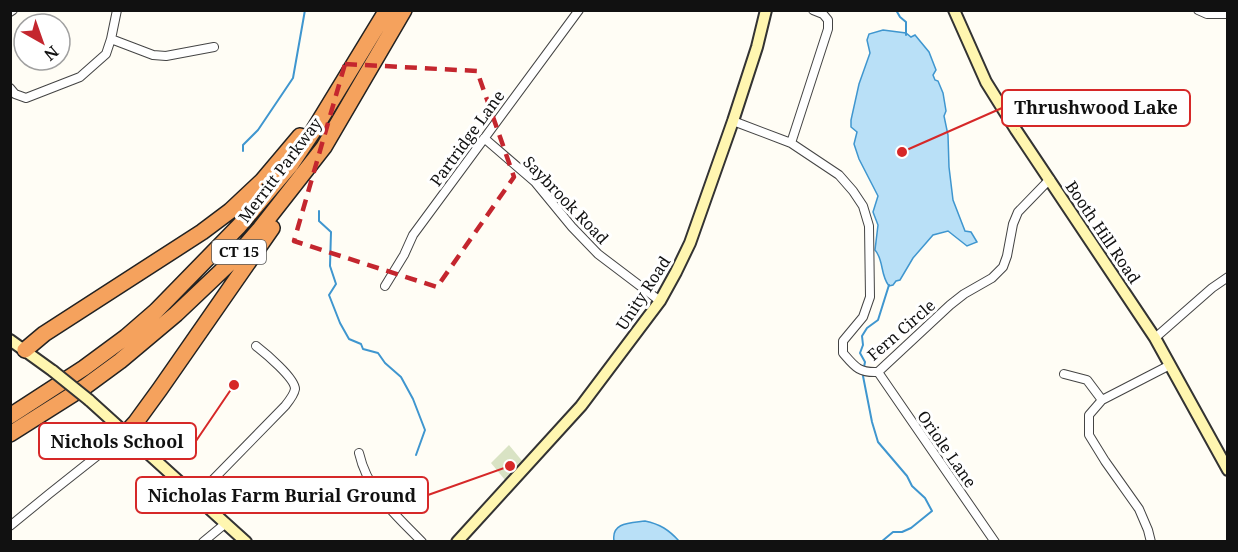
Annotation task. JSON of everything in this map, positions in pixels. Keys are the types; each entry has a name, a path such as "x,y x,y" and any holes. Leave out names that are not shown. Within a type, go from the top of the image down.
{"highway":[{"name":"Merritt Parkway","path":"10,416 84,368 126,337 156,311 239,226 290,166 387,10"},
{"name":"Merritt Parkway","path":"11,433 86,386 120,361 153,335 232,261 324,147 404,10"},
{"path":"25,350 44,334 202,232 230,211 262,181 344,79"},
{"path":"126,433 148,406 264,239 304,181 324,147"},
{"path":"10,410 31,403"}],"main road":[{"name":"Unity Road","path":"457,542 582,406 660,301 690,243 733,121 757,47 766,10"},
{"name":"Booth Hill Road","path":"954,10 986,82 1155,338 1227,470"},
{"path":"10,340 89,400 246,542"}],"street":[{"path":"10,88 15,94 26,98 80,77 106,54 117,10"},
{"name":"Partridge Lane","path":"385,286 413,235 579,10"},
{"path":"791,143 828,29 828,20 823,14 813,10"},
{"path":"1198,10 1207,14 1227,14"},
{"path":"111,39 153,55 164,56 214,46"},
{"name":"Fern Circle","path":"733,121 791,143 839,175 863,206 869,226 870,297 863,317 843,341 843,353 856,368 867,373 878,372 950,305 992,278 1003,267 1018,212 1050,179"},
{"name":"Saybrook Road","path":"484,138 535,182 598,254 660,301"},
{"path":"1155,338 1227,277"},
{"path":"197,496 285,406 295,388 288,375 256,346"},
{"path":"1151,542 1139,508 1089,435 1089,415 1102,400 1170,365"},
{"name":"Oriole Lane","path":"878,372 994,542"},
{"path":"1064,374 1087,380 1102,400"},
{"path":"10,526 126,433"},
{"path":"359,453 363,469 372,487 422,542"},
{"path":"203,542 226,523"}],"highlighted area":[{"path":"345,64 477,71 514,177 437,287 294,241"}],"green space":[{"path":"509,445 528,468 510,486 491,463"}],"water":[{"path":"883,30 906,33 911,37 915,35 929,52 936,70 933,75 943,93 946,111 944,116 948,135 953,200 965,231 971,232 977,242 967,246 948,231 933,235 913,258 900,280 889,286 875,250 878,225 873,212 878,196 859,159 854,144 857,132 851,127 859,84 870,53 867,40 869,34"},
{"path":"645,521 664,528 679,541 614,541 614,535 619,527 628,523"}],"waterway":[{"path":"243,151 243,145 258,130 293,78 305,10"},
{"path":"896,10 906,22 906,35"},
{"path":"319,211 319,221 331,232 330,266 336,284 329,295 340,323 349,339 361,344 363,349 378,353 385,363 401,377 413,399 425,430 416,455"},
{"path":"864,367 865,362 860,353 863,345 862,336 867,328 878,320 889,285"},
{"path":"863,376 878,442 907,476 912,486 925,498 932,511 911,528 902,532 893,532 881,542"}],"place":[{"name":"Thrushwood Lake","path":"902,152"},
{"name":"Nichols School","path":"234,385"},
{"name":"Nicholas Farm Burial Ground","path":"510,466"}]}
